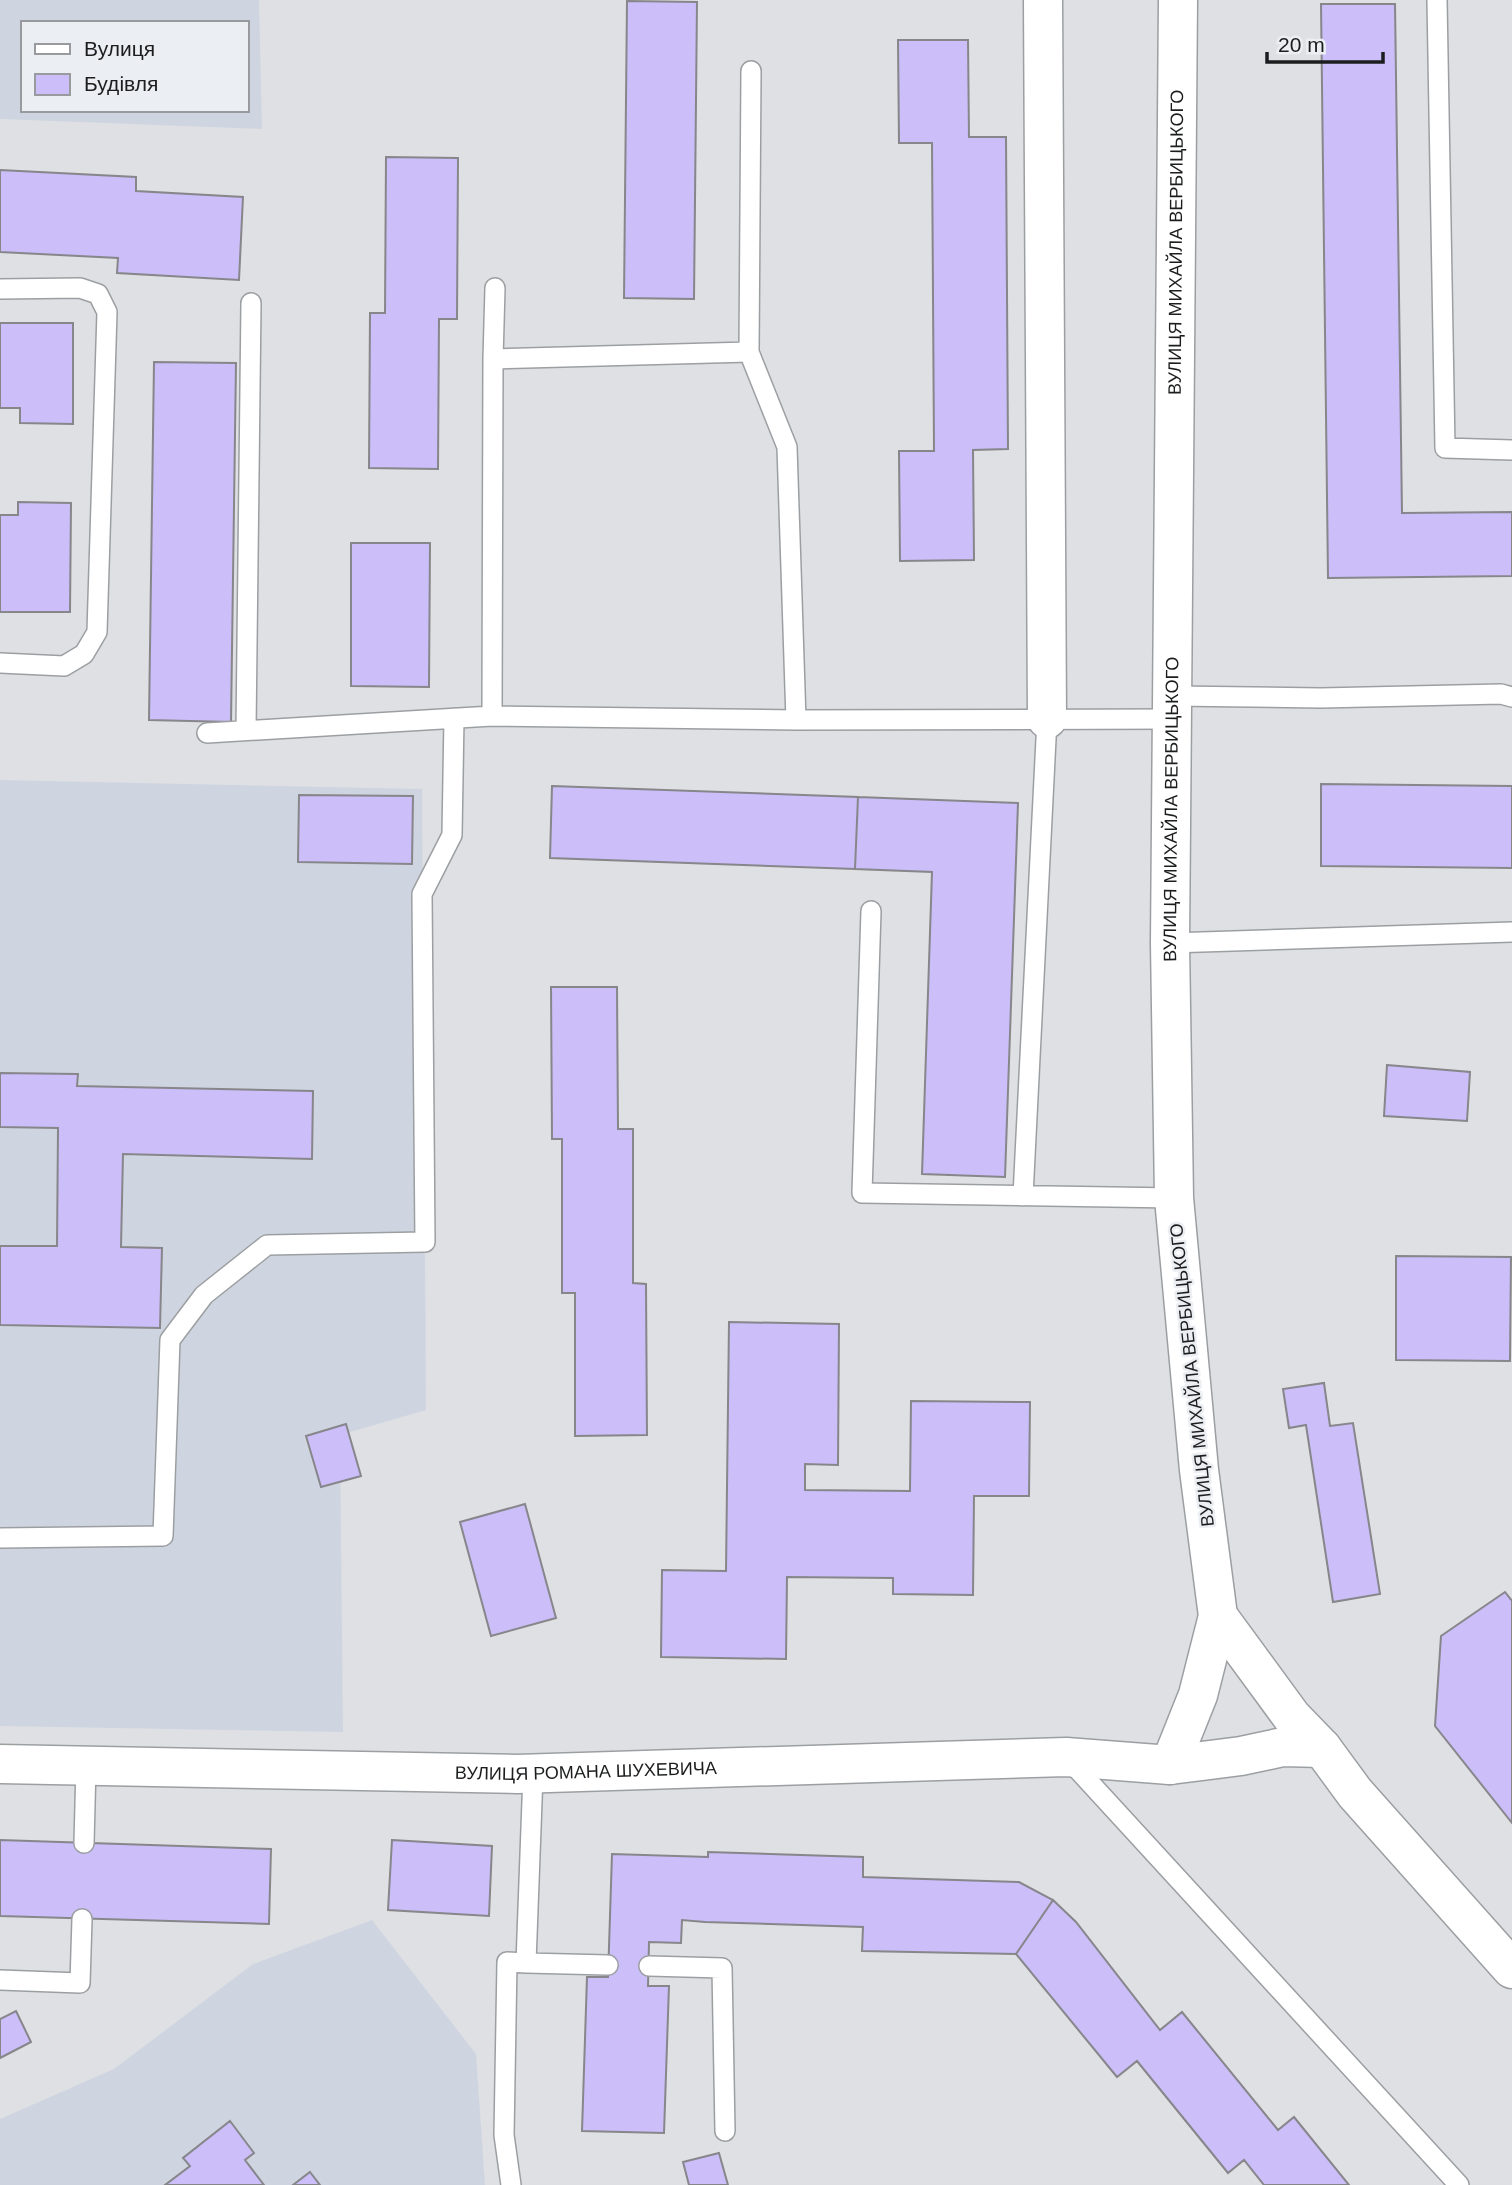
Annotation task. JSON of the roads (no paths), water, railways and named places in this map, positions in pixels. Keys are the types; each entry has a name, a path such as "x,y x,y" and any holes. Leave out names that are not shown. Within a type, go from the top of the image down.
{"street":[{"path":"1043,0 1047,719"},
{"name":"ВУЛИЦЯ МИХАЙЛА ВЕРБИЦЬКОГО","path":"1178,0 1170,943 1174,1198 1199,1470 1218,1616 1198,1695"},
{"name":"ВУЛИЦЯ МИХАЙЛА ВЕРБИЦЬКОГО","path":"1218,1616 1292,1717 1322,1748 1355,1793 1512,1969"},
{"path":"1170,1765 1198,1695 1207,1683 1219,1674 1233,1670 1248,1672 1268,1682 1279,1702 1280,1717 1276,1732 1268,1744 1256,1752 1241,1756"},
{"path":"1198,1695 1194,1710 1196,1725 1202,1738 1212,1749 1226,1755 1241,1756 1283,1747 1322,1748"},
{"name":"ВУЛИЦЯ РОМАНА ШУХЕВИЧА","path":"0,1764 533,1774 1066,1757 1170,1765 1241,1756"}],"lane":[{"path":"1437,0 1445,448 1512,450"},
{"path":"751,71 749,352 787,447 796,720"},
{"path":"0,289 80,288 98,294 107,312 97,632 84,654 64,666 0,663"},
{"path":"492,716 495,288"},
{"path":"246,730 251,303"},
{"path":"493,359 749,352"},
{"path":"207,733 492,716 796,720 1047,719 1321,698 1501,694 1512,697"},
{"path":"0,1538 163,1536 170,1340 204,1294 267,1245 425,1242 422,894 452,835 454,718"},
{"path":"1023,1196 1047,719"},
{"path":"871,911 862,1193 1174,1198"},
{"path":"1170,943 1512,932"},
{"path":"1066,1757 1459,2185"},
{"path":"84,1843 86,1766"},
{"path":"526,1963 533,1774"},
{"path":"0,1980 80,1983 82,1919"},
{"path":"510,2185 504,2135 507,1962 608,1965"},
{"path":"649,1966 722,1968 725,2131"}]}
